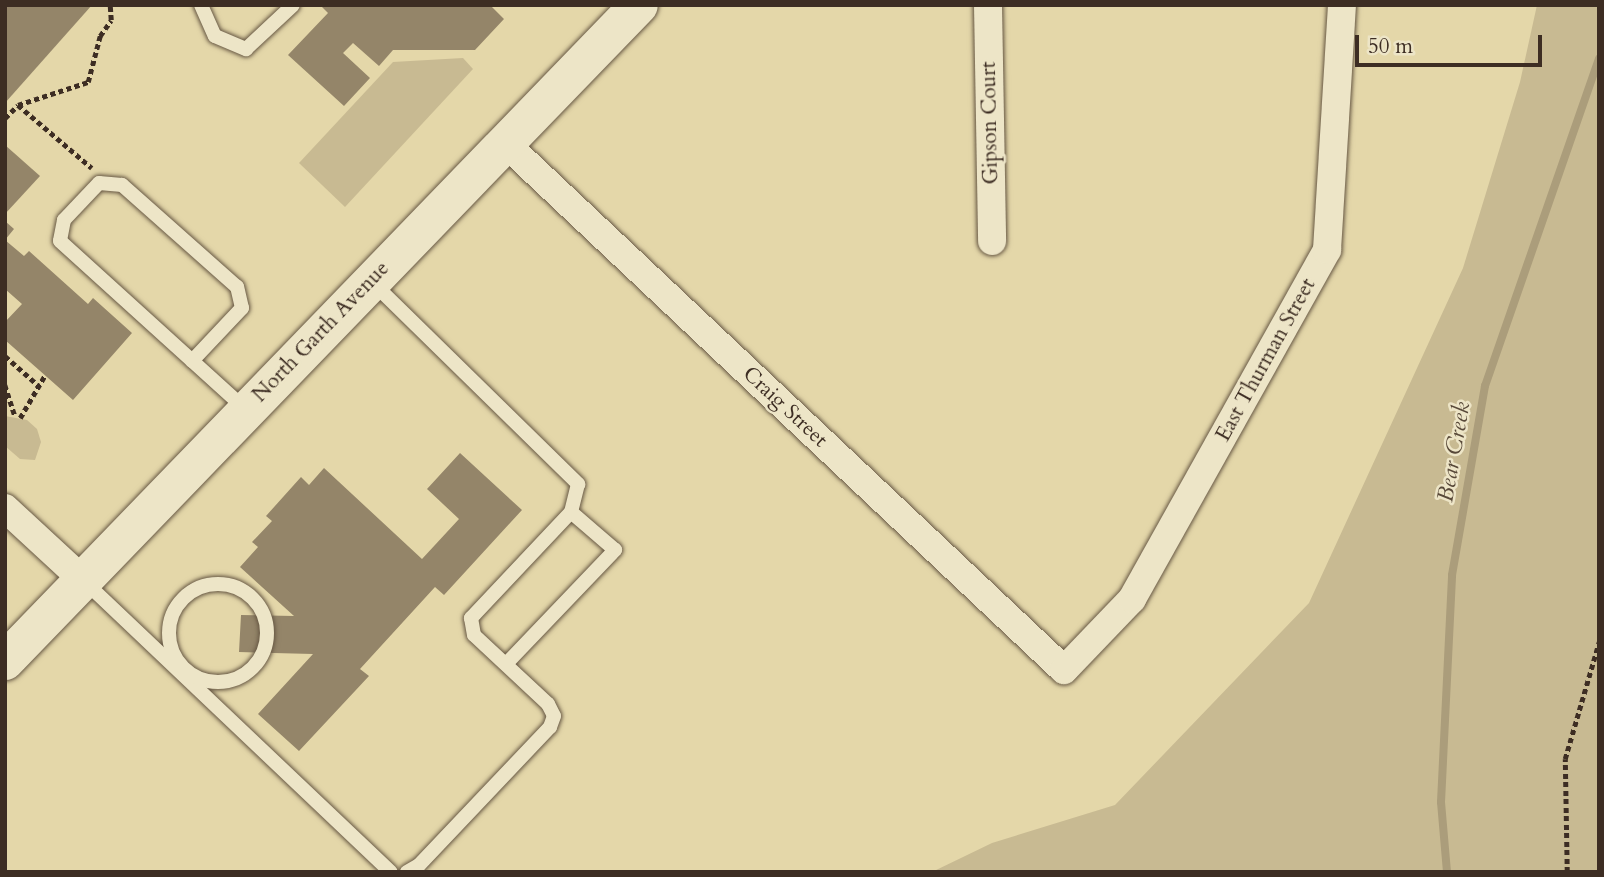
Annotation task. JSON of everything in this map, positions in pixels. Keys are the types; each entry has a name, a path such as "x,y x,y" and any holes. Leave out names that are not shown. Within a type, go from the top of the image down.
{"street":[{"name":"North Garth Avenue","path":"5,661 639,5"},
{"name":"Gipson Court","path":"988,5 992,240"},
{"name":"East Thurman Street","path":"1064,670 1132,599 1327,250 1342,5"},
{"name":"Craig Street","path":"505,143 1064,670"},
{"path":"5,508 82,579"}],"lane":[{"path":"201,5 215,36 246,48 293,5"},
{"path":"192,361 242,308 237,287 122,185 99,183 64,220 60,241 192,361 246,410"},
{"path":"371,281 578,484 572,512 471,618 474,635 548,704 554,716 551,727 419,866 407,872"},
{"path":"506,664 615,550 572,512"},
{"path":"82,579 180,669 391,872"},
{"path":"219,584 250,596 266,625 264,648 252,668 232,680 209,682 180,669 171,646 170,622 187,594 219,584"}],"path":[{"path":"5,118 18,105 88,82 100,36 111,20 110,5"},
{"path":"18,105 96,171"},
{"path":"5,356 39,386"},
{"path":"5,385 17,417 45,375"},
{"path":"1567,872 1565,759 1599,642"}],"shaded area":[{"path":"1537,5 1599,5 1599,872 932,872 992,843 1115,805 1309,603 1463,268 1520,82"},
{"path":"463,58 473,69 345,207 299,163 393,62"},
{"path":"5,416 27,420 37,429 41,442 35,460 20,459 5,446"}],"building":[{"path":"5,5 92,5 5,103"},
{"path":"320,5 490,5 504,19 475,50 393,50 379,66 353,43 343,53 370,78 344,106 288,55 328,13"},
{"path":"5,145 40,176 5,214"},
{"path":"5,221 14,229 5,240"},
{"path":"5,240 24,256 29,251 88,304 93,298 132,333 73,400 5,340 5,322 22,304 5,289"},
{"path":"460,453 522,510 444,595 435,587 360,669 369,676 299,751 258,714 313,654 239,652 241,615 294,616 240,567 258,547 252,542 272,521 266,516 301,477 309,485 324,468 422,559 459,519 427,489"}],"waterway":[{"name":"Bear Creek","path":"1447,872 1441,802 1452,575 1485,386 1599,58"}]}
